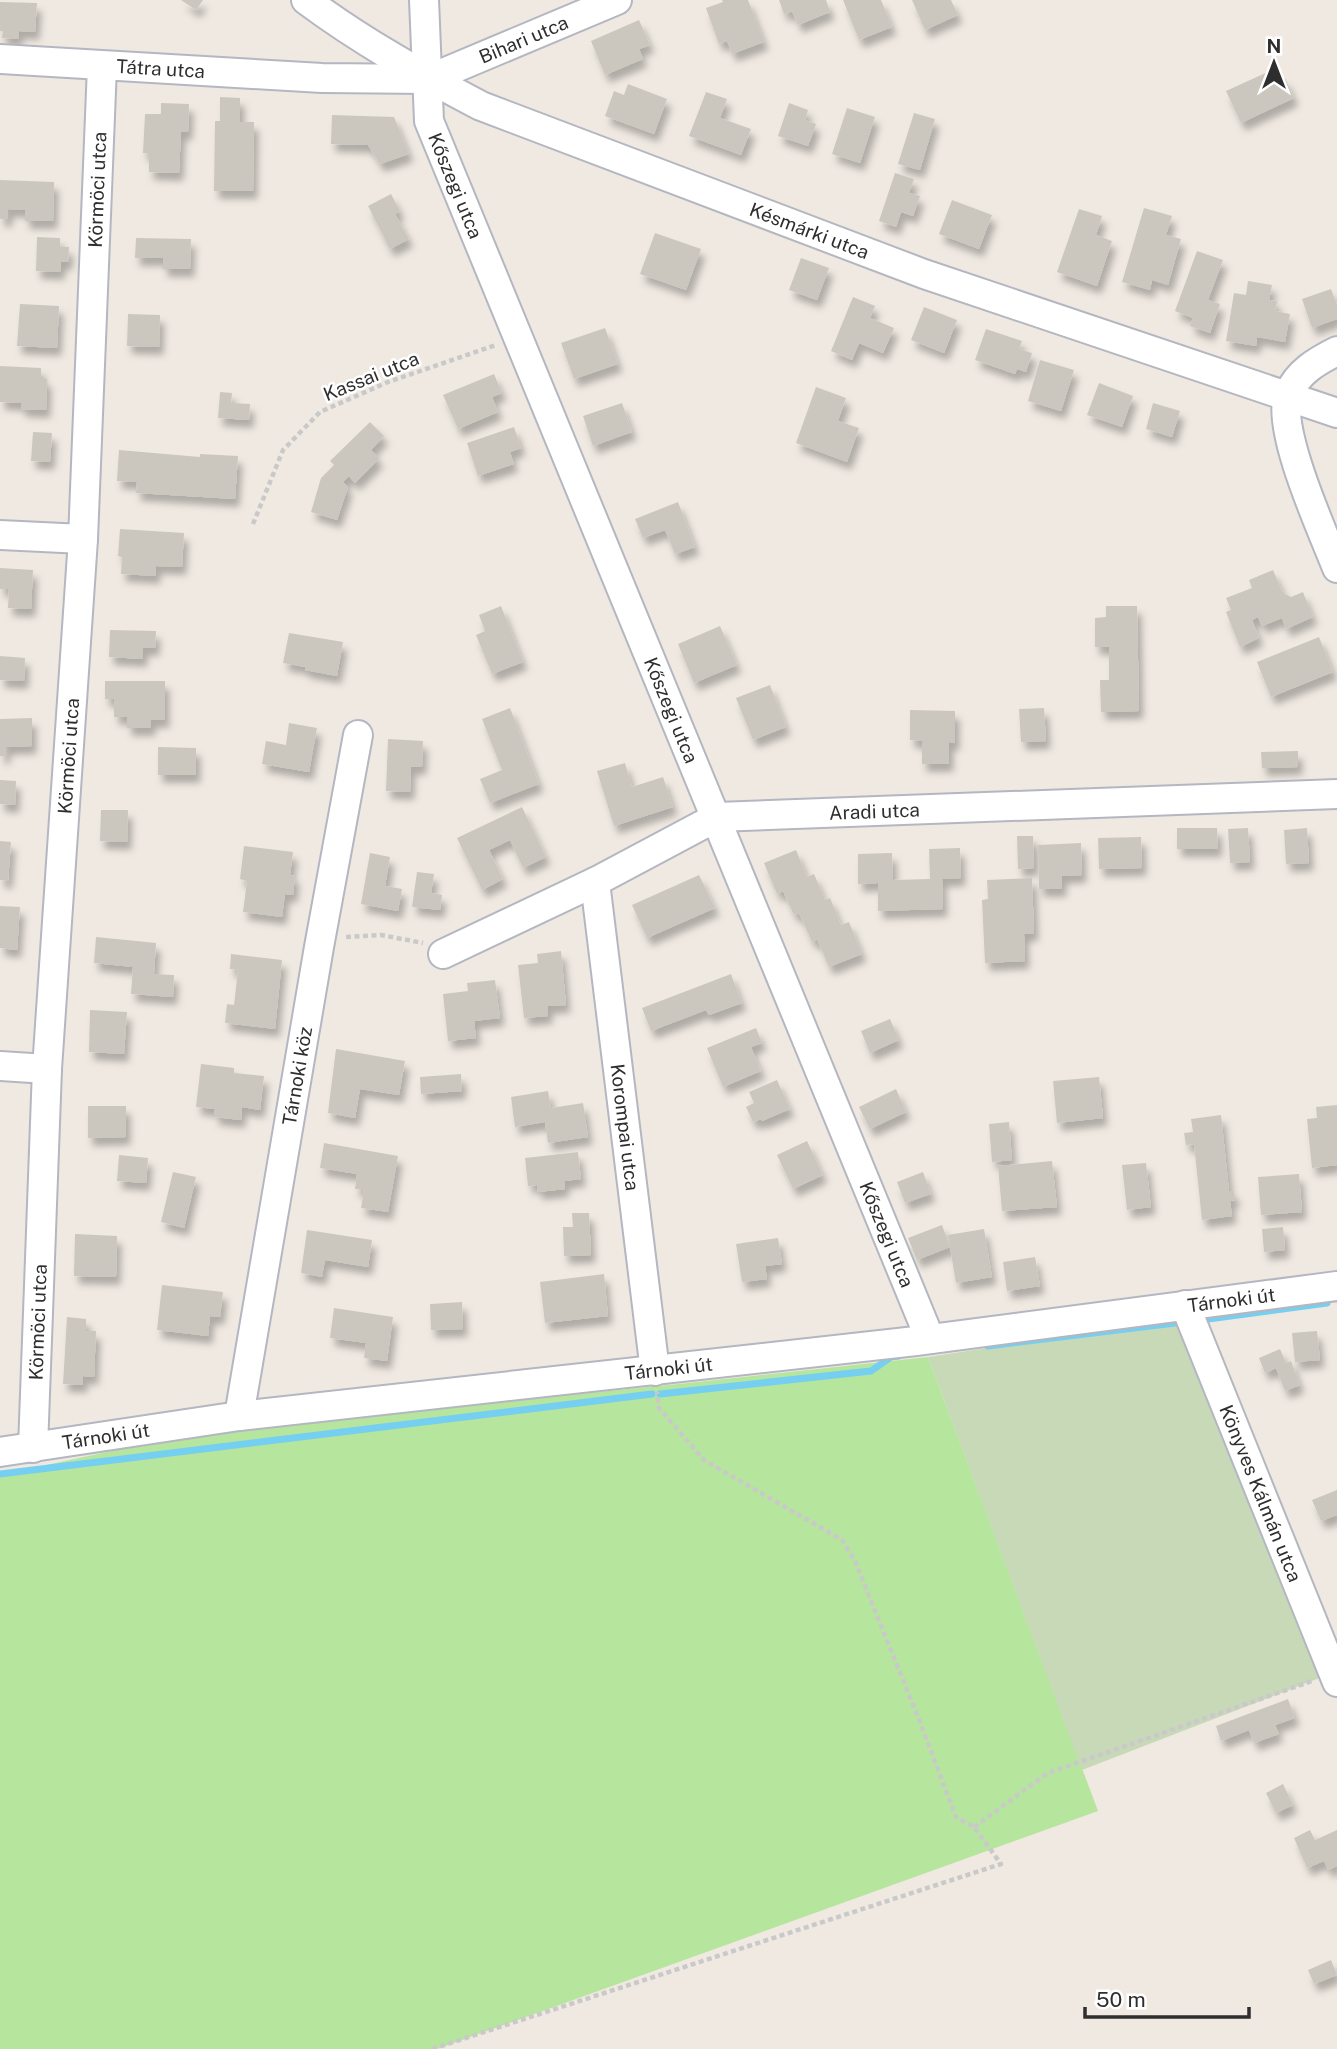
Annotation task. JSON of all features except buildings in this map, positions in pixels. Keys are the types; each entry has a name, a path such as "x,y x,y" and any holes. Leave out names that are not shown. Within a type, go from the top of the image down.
{"street":[{"name":"Késmárki utca","path":"306,0 346,30 481,106 924,274 1337,413"},
{"name":"Kőszegi utca","path":"424,0 429,121 930,1339"},
{"name":"Bihari utca","path":"429,79 617,0"},
{"path":"322,78 339,69 346,49 346,30"},
{"name":"Tátra utca","path":"0,59 322,78 429,79"},
{"name":"Körmöci utca","path":"33,1448 47,1069 83,539 102,66"},
{"path":"1337,351 1308,367 1295,382 1287,396 1284,416 1287,434 1337,568"},
{"path":"0,535 83,539"},
{"name":"Tárnoki köz","path":"239,1416 358,736"},
{"name":"Aradi utca","path":"443,954 595,882 717,817 1337,794"},
{"name":"Korompai utca","path":"595,882 655,1371"},
{"path":"0,1066 47,1069"},
{"name":"Tárnoki út","path":"0,1452 239,1416 930,1339 1337,1286"},
{"name":"Könyves Kálmán utca","path":"1185,1305 1330,1680"}],"path":[{"name":"Kassai utca","path":"253,524 283,450 320,412 388,382 519,338"},
{"path":"319,947 344,937 381,935 415,940 443,954"},
{"path":"432,2049 1001,1864 974,1827 956,1817 860,1574 842,1540 704,1460 659,1408 655,1371"},
{"path":"974,1827 1048,1773 1330,1680"}],"green space":[{"path":"1181,1318 1322,1677 1082,1770 928,1357"},
{"path":"928,1357 1098,1811 437,2049 0,2049 0,1475 167,1439 246,1427"}],"waterway":[{"path":"1201,1320 1327,1303"},
{"path":"988,1346 1175,1323"},
{"path":"660,1394 871,1371 891,1357 899,1356"},
{"path":"0,1474 652,1394"}]}
